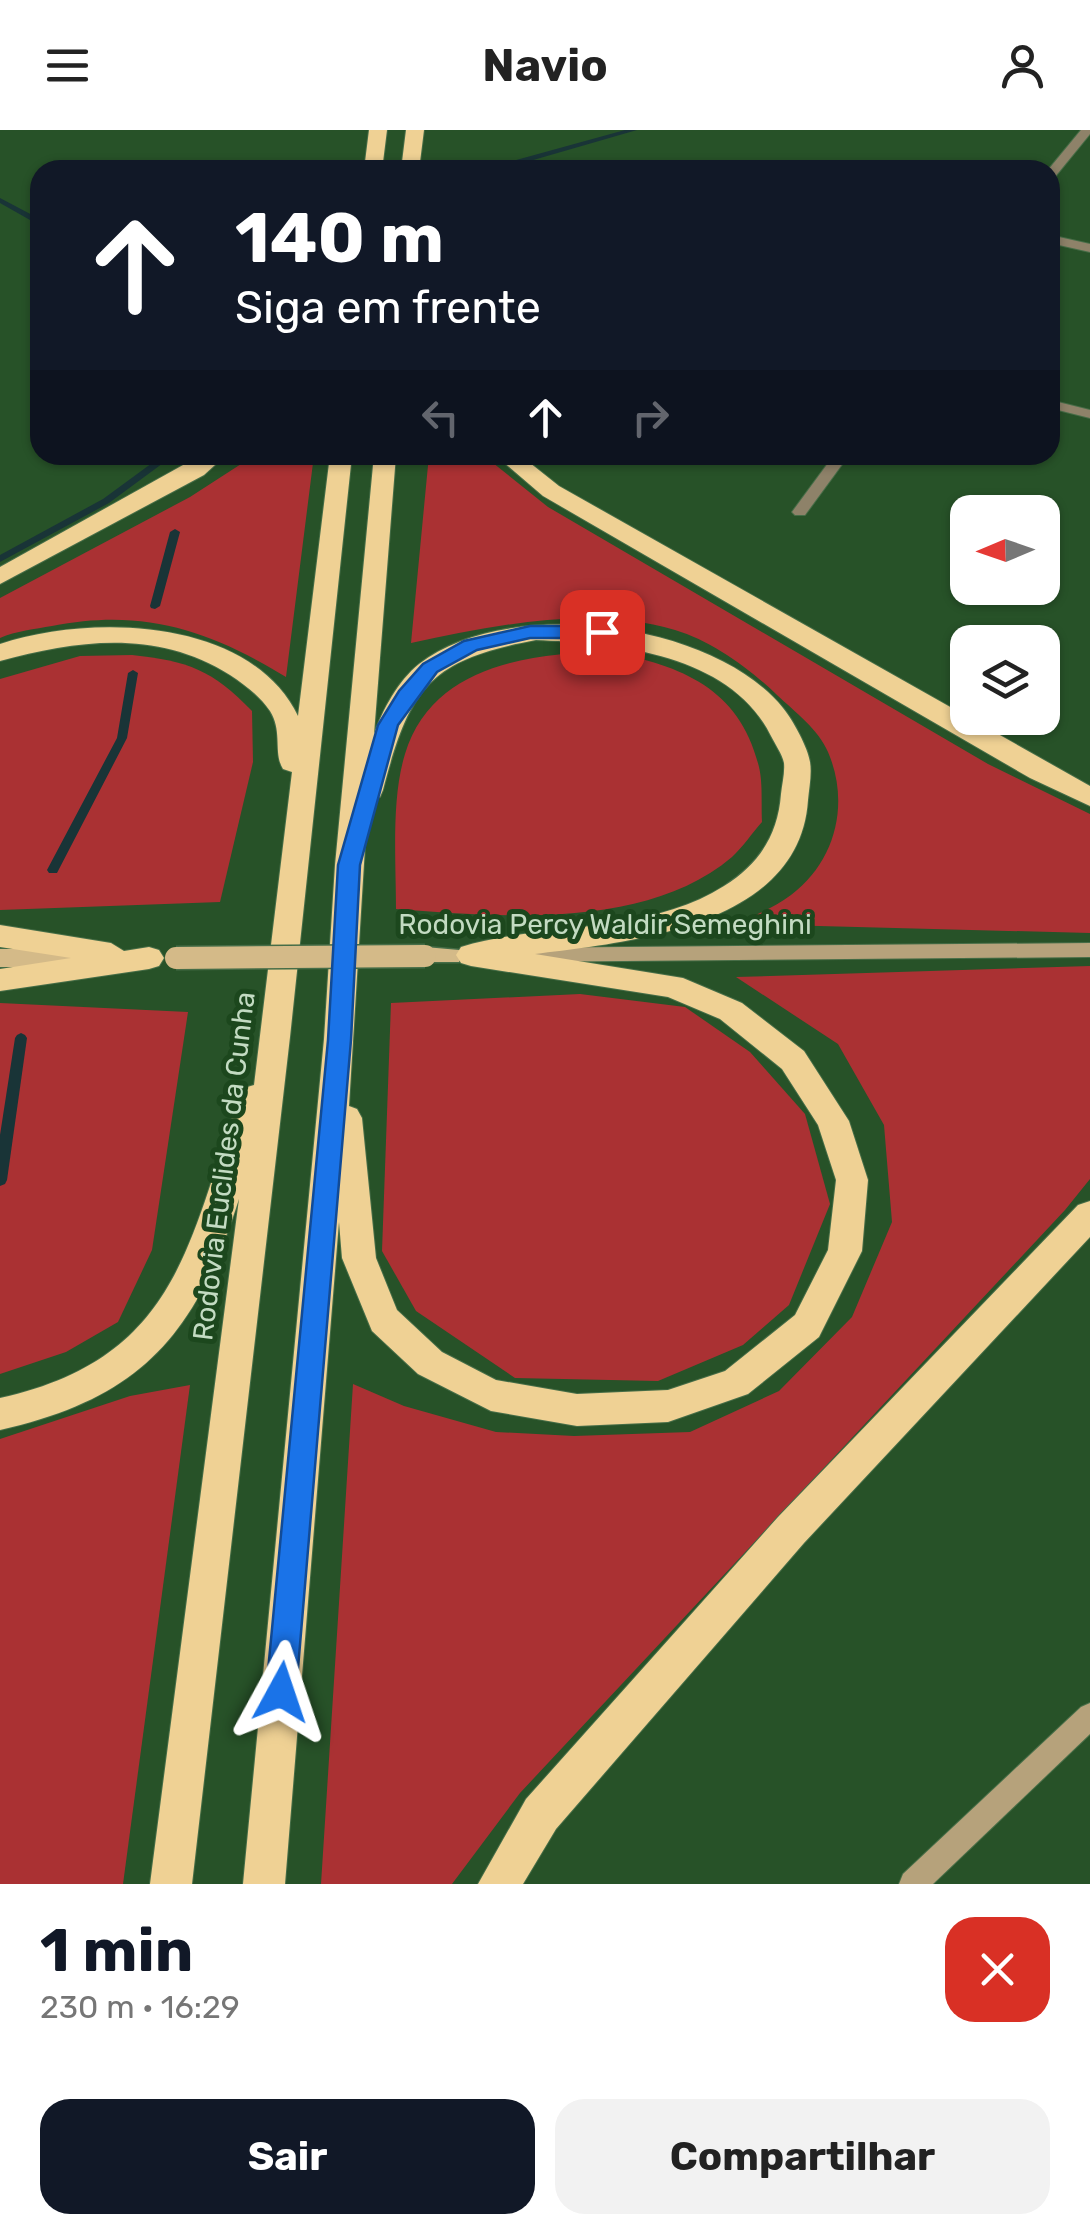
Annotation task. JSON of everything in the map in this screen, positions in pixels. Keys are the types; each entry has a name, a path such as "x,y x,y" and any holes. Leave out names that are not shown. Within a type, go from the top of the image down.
{"highway":[{"path":"375,160 378,130"},
{"path":"411,160 415,130"},
{"path":"0,578 200,465"},
{"name":"Rodovia Euclides da Cunha","path":"172,1884 340,465"},
{"path":"264,1884 339,1040 349,865 384,465"},
{"path":"518,465 582,510 1038,772 1090,797"},
{"path":"349,865 388,725 430,668 471,646 530,632 602,632 695,658 771,709 788,736 800,770 798,806 787,840 766,870 721,901 657,923 449,955"},
{"path":"0,653 73,637 138,635 186,645 238,669 269,691 292,730 295,853"},
{"path":"0,936 154,958"},
{"path":"339,1040 359,1258 384,1320 430,1362 491,1395 577,1410 668,1406 736,1382 807,1326 845,1251 852,1180 833,1121 792,1060 731,1011 672,986 449,955"},
{"path":"0,980 154,958"},
{"path":"0,1414 42,1407 102,1378 157,1332 192,1281 275,1037"},
{"path":"498,1884 541,1814 791,1530 1090,1215"}],"main road":[{"name":"Rodovia Percy Waldir Semeghini","path":"0,958 1090,950"},
{"path":"913,1884 1090,1716"}],"street":[{"path":"1060,163 1087,130"},
{"path":"1060,241 1090,248"},
{"path":"1060,406 1090,414"},
{"path":"800,512 835,465"}],"shaded area":[{"path":"240,465 313,465 286,677 202,635 146,622 85,621 0,638 0,598 190,497"},
{"path":"428,465 496,465 548,507 988,764 1090,814 1090,933 738,924 791,895 806,881 828,848 838,811 835,771 824,744 766,685 703,641 675,630 610,619 543,620 411,643"},
{"path":"610,652 684,674 723,700 738,718 759,767 761,787 762,822 744,844 697,881 616,908 526,915 396,909 395,831 401,772 418,724 437,701 461,683 517,661"},
{"path":"132,655 198,670 252,711 253,762 220,902 0,910 0,679 80,656"},
{"path":"1090,966 1090,1179 1065,1210 520,1793 452,1884 321,1884 353,1384 404,1406 496,1432 574,1436 690,1432 779,1391 852,1317 892,1222 884,1125 838,1044 736,977"},
{"path":"580,994 685,1007 750,1052 805,1114 830,1204 789,1305 743,1345 658,1381 515,1378 416,1311 382,1251 391,1003"},
{"path":"0,1003 188,1012 152,1250 118,1322 66,1352 0,1374"},
{"path":"190,1385 123,1884 0,1884 0,1439 130,1396"}],"waterway":[{"path":"526,160 633,130"},
{"path":"0,200 30,217"},
{"path":"0,559 106,501 155,465"},
{"path":"155,606 175,532"},
{"path":"53,870 122,738 133,673"},
{"path":"0,1180 21,1038"}],"route":[{"path":"281,1692 339,1040 349,865 388,725 430,668 471,646 530,632 602,632"}]}
